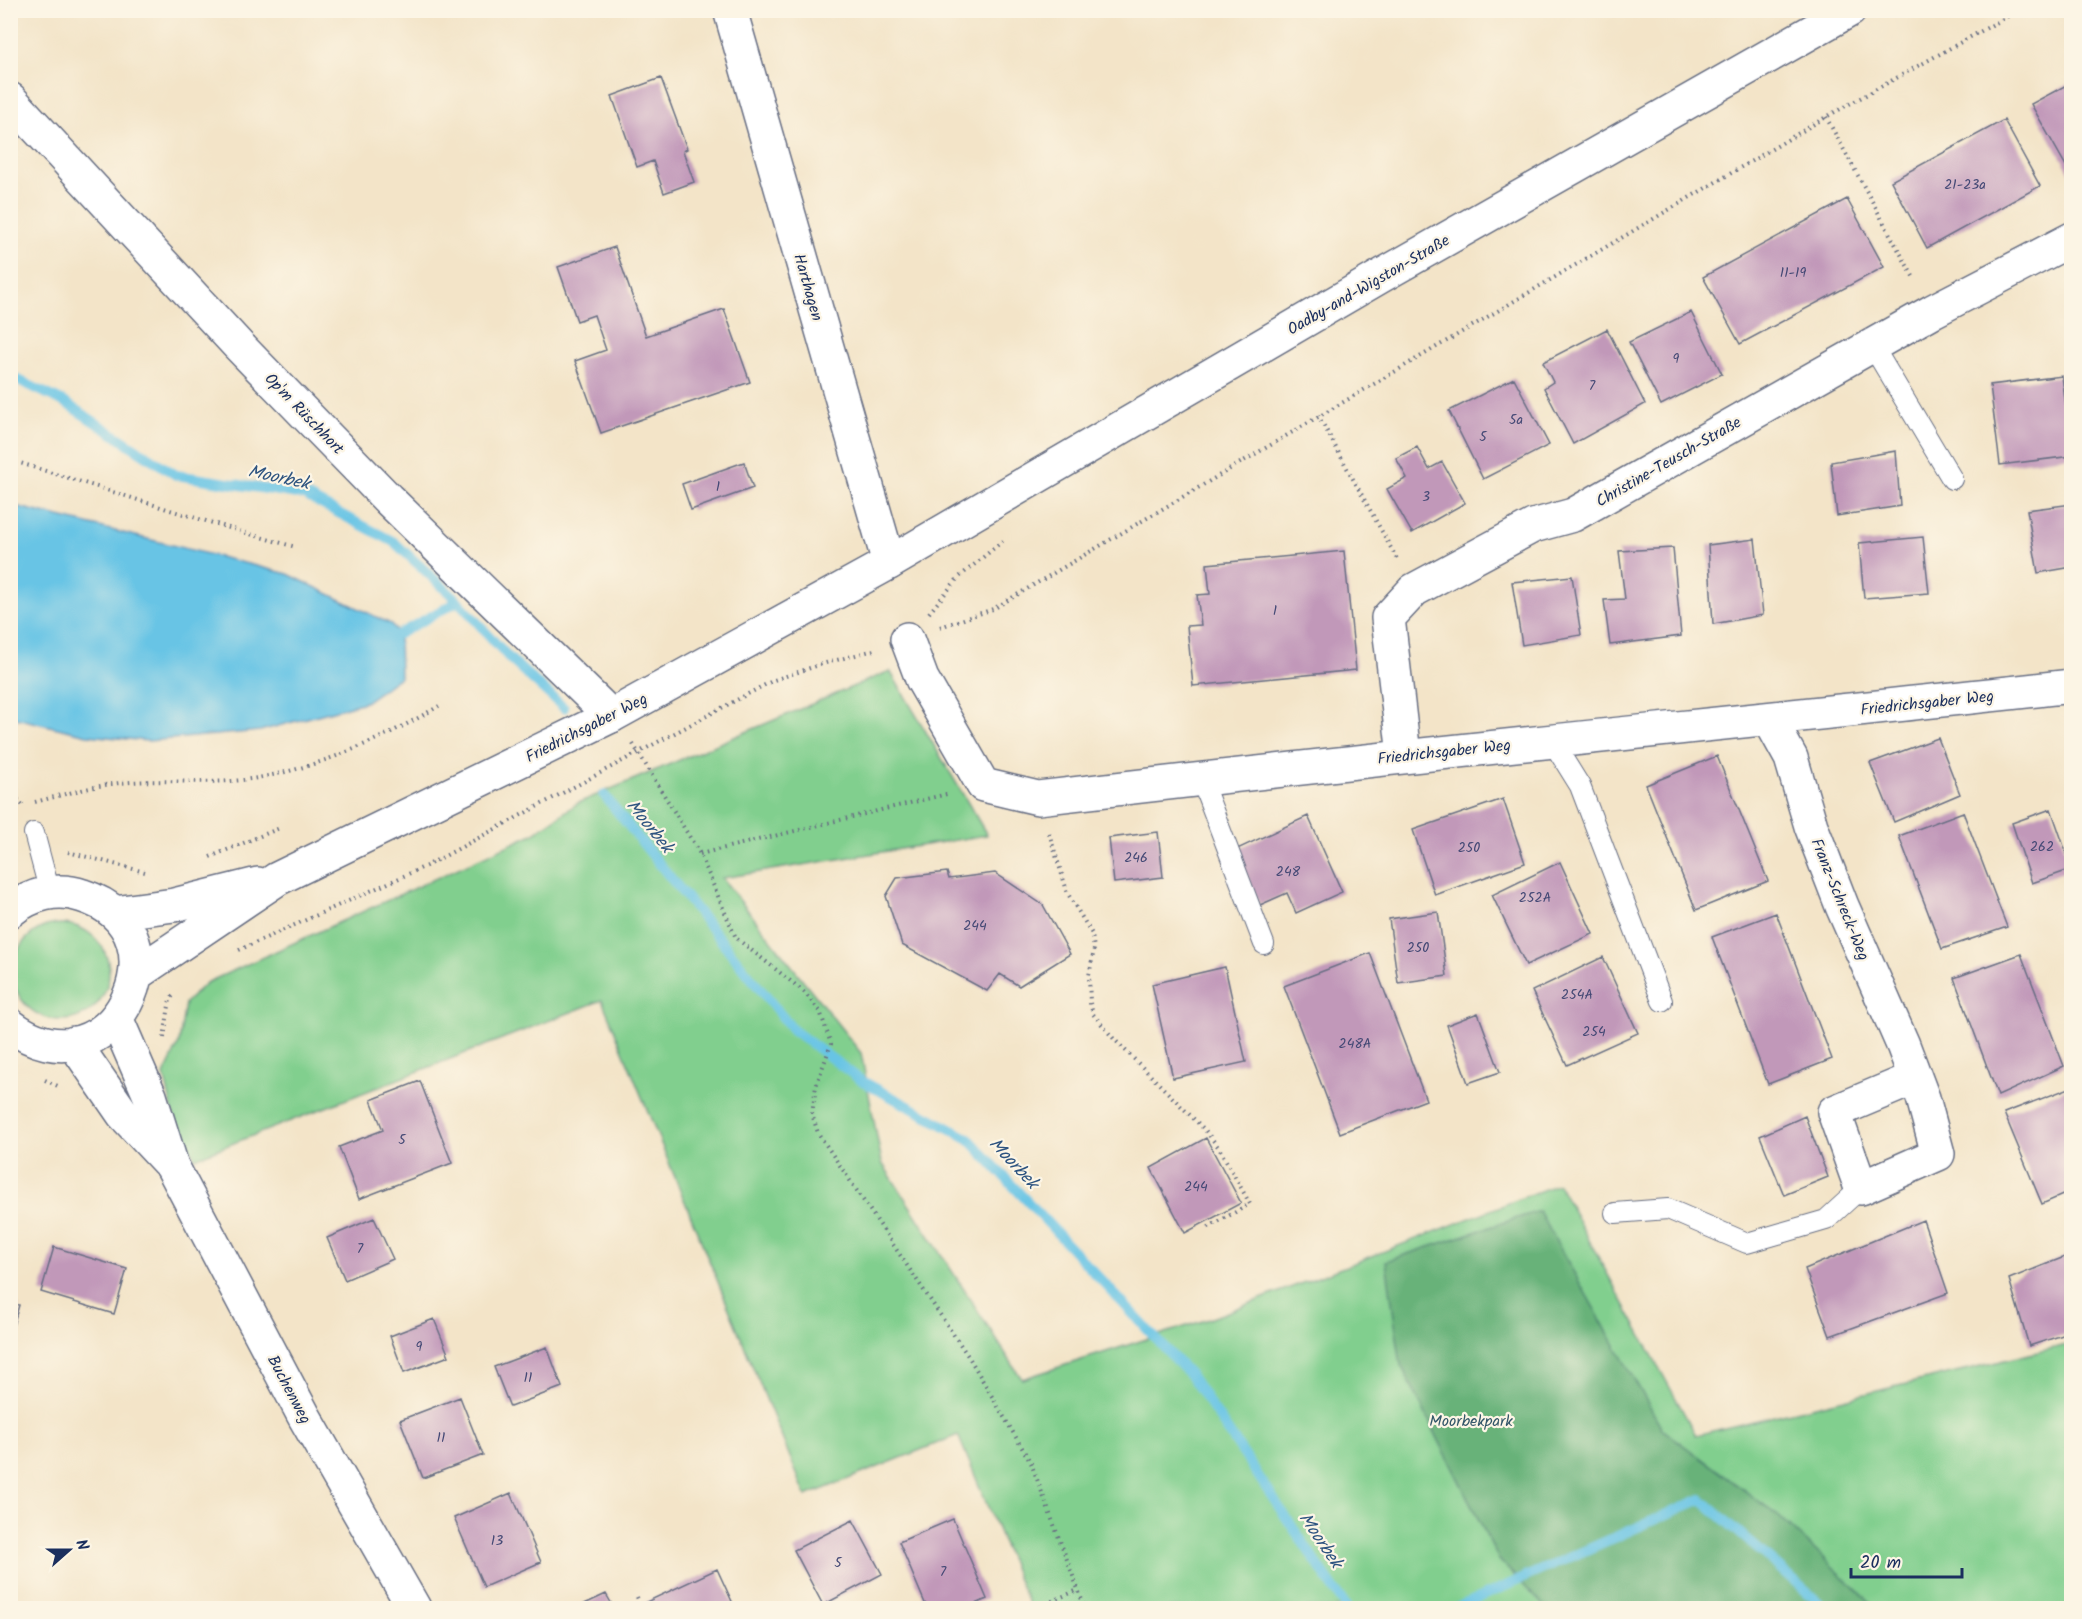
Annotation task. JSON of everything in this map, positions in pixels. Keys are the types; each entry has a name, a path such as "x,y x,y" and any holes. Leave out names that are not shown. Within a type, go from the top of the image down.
{"street":[{"name":"Harthagen","path":"730,10 889,563"},
{"name":"Oadby-and-Wigston-Straße","path":"889,563 1382,276 1850,10"},
{"name":"Op'm Rüschhort","path":"10,99 238,345 388,499 611,716"},
{"name":"Christine-Teusch-Straße","path":"1404,755 1388,618 1414,590 1533,526 1573,515 1933,311 2072,239"},
{"name":"Friedrichsgaber Weg","path":"278,879 611,716 889,563"},
{"path":"907,639 922,679 982,785"},
{"name":"Friedrichsgaber Weg","path":"982,785 1038,798 1404,755 1770,720 2072,686"},
{"name":"Franz-Schreck-Weg","path":"1770,720 1791,758 1811,826 1842,906 1915,1078 1938,1154 1861,1188"},
{"path":"114,913 174,905 278,879"},
{"path":"136,974 278,879"},
{"path":"10,911 23,901 50,893 64,891 84,896 114,913 132,941 136,974 131,999 117,1020 98,1035 75,1043 54,1044 34,1039 11,1025"},
{"name":"Buchenweg","path":"117,1020 150,1096 172,1166 304,1416 414,1608"},
{"name":"Buchenweg","path":"75,1043 123,1114 172,1166"},
{"path":"1861,1188 1834,1112 1915,1078"}],"lane":[{"path":"1872,345 1952,478"},
{"path":"1552,741 1581,786 1662,1001"},
{"path":"1201,779 1264,944"},
{"path":"36,841 50,893"},
{"path":"1615,1213 1668,1209 1747,1242 1826,1220 1861,1188"}],"path":[{"path":"230,954 426,866 774,680 907,639 993,609 1826,117 2019,10"},
{"path":"1826,117 1933,311"},
{"path":"1318,415 1414,590"},
{"path":"10,460 132,497 204,523 296,547"},
{"path":"907,639 958,578"},
{"path":"23,806 119,783 209,781 266,776 305,766 363,745 400,729 439,706"},
{"path":"639,751 700,854 736,938 802,990 820,1011 831,1044 816,1086 812,1114 818,1133 970,1359 1031,1463 1085,1608"},
{"path":"700,854 982,785"},
{"path":"1038,798 1068,894 1092,934 1094,949 1089,976 1093,1014 1113,1039 1205,1130 1219,1148 1250,1204 1207,1228"},
{"path":"207,858 282,827"},
{"path":"36,841 153,874"},
{"path":"140,1074 146,1070 164,1040 170,999 177,991"},
{"path":"1035,1608 1078,1590"},
{"path":"637,1598 642,1608"}],"green space":[{"name":"Moorbekpark","path":"890,671 987,835 722,878 861,1053 882,1163 1022,1379 1212,1318 1558,1184 1696,1435 2071,1344 2071,1608 1030,1608 958,1435 806,1496 602,1000 195,1158 174,1117 164,1075 179,1043 185,1003 206,983 533,834 578,803"},
{"path":"61,924 79,927 95,938 106,954 109,972 106,990 95,1006 79,1017 61,1020 43,1017 27,1006 16,990 13,972 16,954 27,938 43,927"},
{"path":"1539,1211 1663,1430 1775,1513 1877,1608 1546,1608 1499,1560 1401,1365 1386,1261"}],"water":[{"path":"11,505 288,574 391,624 399,634 400,677 365,702 260,731 148,741 87,735 11,717"}],"building":[{"path":"661,78 687,149 683,151 694,182 664,193 653,161 637,167 612,96"},
{"path":"2072,82 2072,172 2070,173 2031,104"},
{"path":"2004,120 2040,186 1927,248 1891,181"},
{"path":"1847,199 1884,267 1740,344 1703,277"},
{"path":"615,247 646,336 724,309 750,382 601,433 575,361 606,350 594,315 577,321 558,267"},
{"path":"1691,312 1722,374 1661,405 1629,342"},
{"path":"1607,329 1645,404 1573,444 1544,388 1553,382 1543,362"},
{"path":"2062,376 2072,456 2000,465 1990,385"},
{"path":"1514,378 1549,445 1483,479 1449,411"},
{"path":"1417,447 1429,469 1442,462 1465,503 1412,533 1387,489 1407,478 1396,458"},
{"path":"1896,451 1900,506 1837,516 1831,462"},
{"path":"744,462 753,488 691,510 682,484"},
{"path":"2072,504 2072,567 2038,573 2027,510"},
{"path":"1923,537 1929,593 1864,598 1859,543"},
{"path":"1755,539 1763,615 1713,624 1708,545"},
{"path":"1673,548 1681,636 1610,645 1604,600 1625,599 1619,551"},
{"path":"1344,551 1356,670 1193,686 1187,626 1201,625 1197,595 1210,594 1207,564"},
{"path":"1572,576 1581,635 1522,645 1512,582"},
{"path":"1938,738 1960,794 1894,822 1870,763"},
{"path":"1717,756 1768,881 1696,910 1646,785"},
{"path":"1503,799 1525,863 1435,895 1413,830"},
{"path":"2051,809 2072,869 2032,883 2012,823"},
{"path":"1963,812 2007,927 1942,949 1899,836"},
{"path":"1308,816 1342,892 1296,913 1287,893 1260,905 1235,850"},
{"path":"1158,832 1163,877 1114,883 1109,838"},
{"path":"1560,862 1593,934 1526,965 1492,895"},
{"path":"947,872 949,879 995,873 1043,905 1070,954 1019,986 1000,974 987,991 902,945 886,896 897,878"},
{"path":"1438,912 1447,976 1398,983 1389,919"},
{"path":"1776,913 1832,1059 1768,1084 1712,937"},
{"path":"1370,953 1426,1100 1340,1133 1284,986"},
{"path":"2021,954 2064,1066 1998,1096 1954,978"},
{"path":"1603,957 1638,1033 1567,1065 1532,991"},
{"path":"1225,967 1246,1062 1173,1078 1152,984"},
{"path":"1478,1013 1500,1072 1468,1083 1447,1025"},
{"path":"420,1081 452,1163 359,1199 339,1147 383,1130 371,1100"},
{"path":"2072,1087 2072,1191 2042,1204 2004,1113"},
{"path":"1805,1116 1828,1177 1784,1195 1760,1136"},
{"path":"1206,1138 1241,1203 1185,1233 1151,1168"},
{"path":"374,1218 393,1259 345,1280 327,1238"},
{"path":"1923,1220 1948,1293 1830,1336 1805,1269"},
{"path":"54,1247 127,1269 114,1314 41,1292"},
{"path":"2067,1256 2072,1268 2072,1332 2029,1346 2009,1279"},
{"path":"10,1303 19,1305 11,1333 10,1333"},
{"path":"434,1319 449,1356 404,1373 390,1336"},
{"path":"547,1347 562,1387 510,1407 494,1367"},
{"path":"460,1397 483,1455 423,1478 400,1420"},
{"path":"511,1493 541,1562 484,1587 454,1518"},
{"path":"953,1519 987,1599 965,1608 927,1608 899,1542"},
{"path":"853,1520 882,1574 823,1605 794,1550"},
{"path":"717,1569 735,1608 647,1608 644,1603"},
{"path":"606,1594 614,1608 576,1608"}],"waterway":[{"name":"Moorbek","path":"10,376 64,402 176,475 304,495 394,542 458,601 510,659 564,708"},
{"path":"399,634 458,601"},
{"name":"Moorbek","path":"604,795 793,1030 862,1081 969,1139 1191,1376 1347,1608"},
{"name":"Moorbek","path":"1456,1608 1701,1499 1825,1608"}]}
